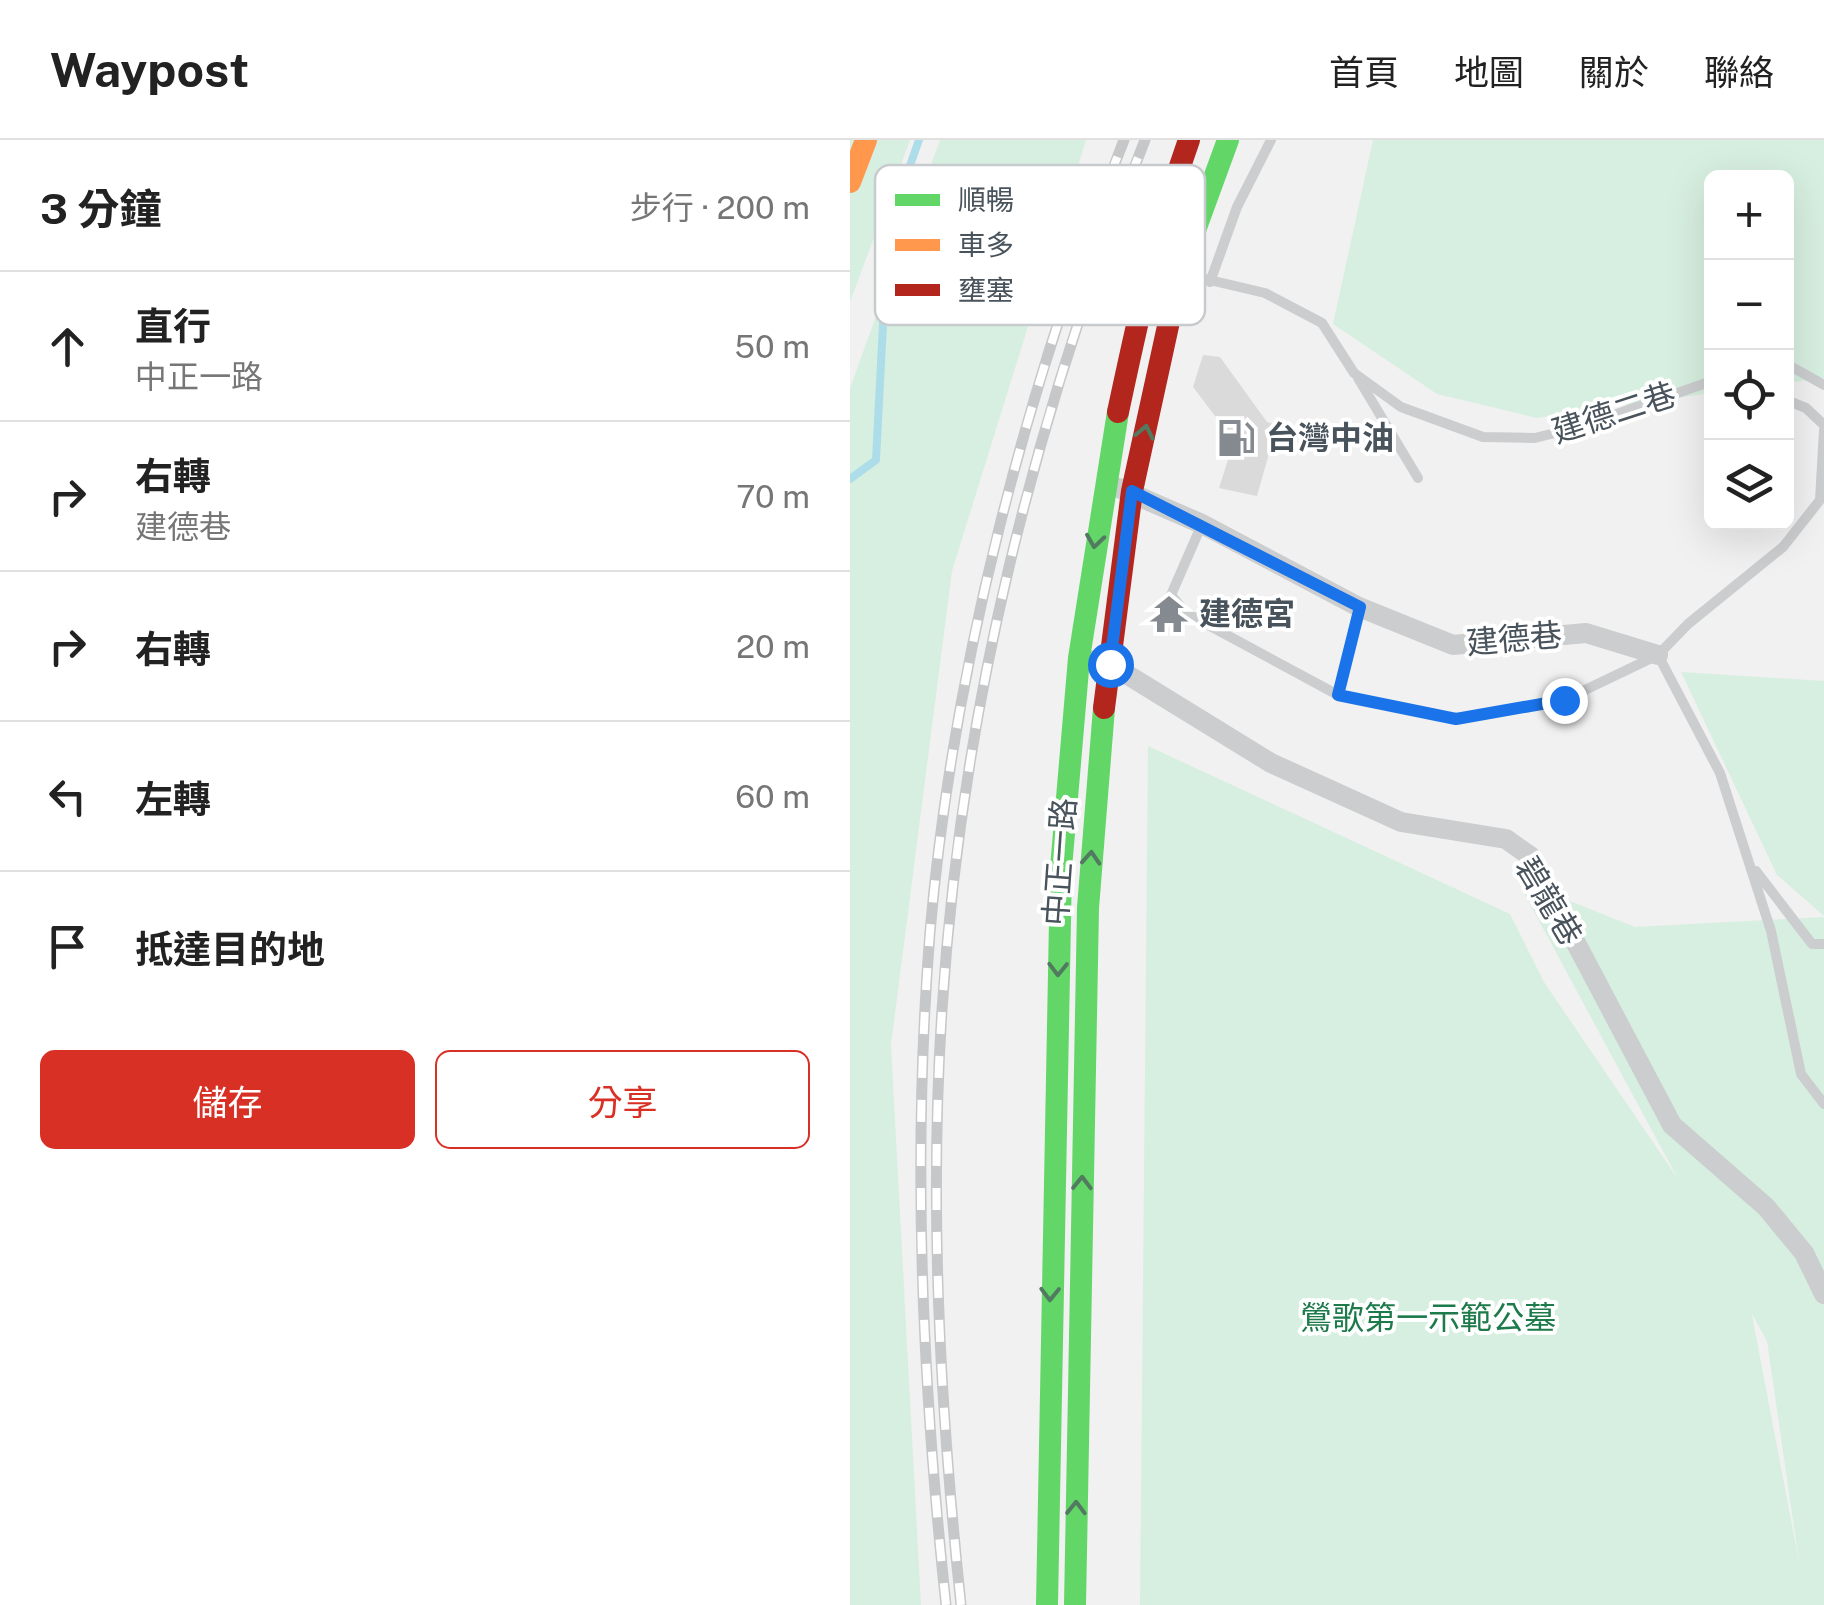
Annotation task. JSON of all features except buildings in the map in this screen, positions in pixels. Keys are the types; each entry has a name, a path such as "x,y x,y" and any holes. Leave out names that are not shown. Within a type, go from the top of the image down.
{"main road":[{"path":"850,182 866,140"},
{"name":"中正一路","path":"1179,165 1188,140"},
{"name":"中正一路","path":"1205,203 1228,140"},
{"name":"中正一路","path":"1047,1605 1050,1288 1061,868 1079,658 1103,484 1137,325"},
{"name":"中正一路","path":"1075,1605 1088,908 1101,729 1132,491 1168,325"}],"street":[{"name":"建德巷","path":"1103,484 1132,491 1360,607 1453,646 1586,633 1658,656"},
{"name":"碧龍巷","path":"1079,658 1110,664 1271,763 1402,822 1506,839 1530,856 1672,1125 1766,1207 1804,1253 1824,1294"}],"lane":[{"path":"1210,282 1237,207 1270,140"},
{"name":"建德二巷","path":"1205,281 1265,292 1322,322 1354,373 1400,407 1483,437 1535,438 1704,384"},
{"path":"1794,367 1824,385"},
{"path":"1354,373 1418,478"},
{"path":"1202,524 1171,596 1186,613 1338,695 1456,719 1564,700 1658,656 1688,624 1783,547 1820,500 1824,428 1806,408 1794,403"},
{"path":"1338,695 1360,607"},
{"path":"1658,656 1720,774 1771,930 1801,1074 1824,1104"},
{"path":"1749,863 1812,944 1824,944"}],"green space":[{"path":"850,140 910,140 901,165 875,165 875,234 850,302"},
{"path":"940,140 1086,140 1078,165 931,165"},
{"path":"1373,140 1824,140 1824,378 1794,382 1794,170 1704,170 1704,394 1537,418 1437,394 1333,324"},
{"path":"875,319 875,325 1028,325 952,571 891,1045 921,1605 850,1605 850,388"},
{"path":"1681,672 1824,681 1824,916 1777,875"},
{"name":"鶯歌第一示範公墓","path":"1148,746 1510,914 1544,982 1678,1179 1517,880 1635,927 1824,917 1824,1605 1140,1605","holes":["1752,1314 1767,1341 1799,1562"]}],"waterway":[{"path":"910,165 919,140"},
{"path":"850,479 876,460 883,325"}],"railway":[{"path":"1114,165 1124,140"},
{"path":"1135,165 1145,140"},
{"path":"946,1605 922,1269 922,1101 930,932 956,731 976,630 999,529 1058,325"},
{"path":"961,1605 942,1382 937,1234 938,1085 952,898 966,787 1009,567 1078,325"}],"traffic: fast":[{"path":"1205,203 1228,140"},
{"path":"1047,1605 1061,868 1079,658 1118,412"},
{"path":"1075,1605 1088,908 1104,708"}],"traffic: slow":[{"path":"850,182 866,140"}],"traffic: jam":[{"path":"1181,165 1189,140"},
{"path":"1118,412 1137,325"},
{"path":"1104,708 1132,491 1168,325"}],"place":[{"name":"台灣中油","path":"1236,438"},
{"name":"建德宮","path":"1169,614"}],"route":[{"path":"1110,664 1132,491 1360,607 1338,695 1456,719 1564,700"}]}
